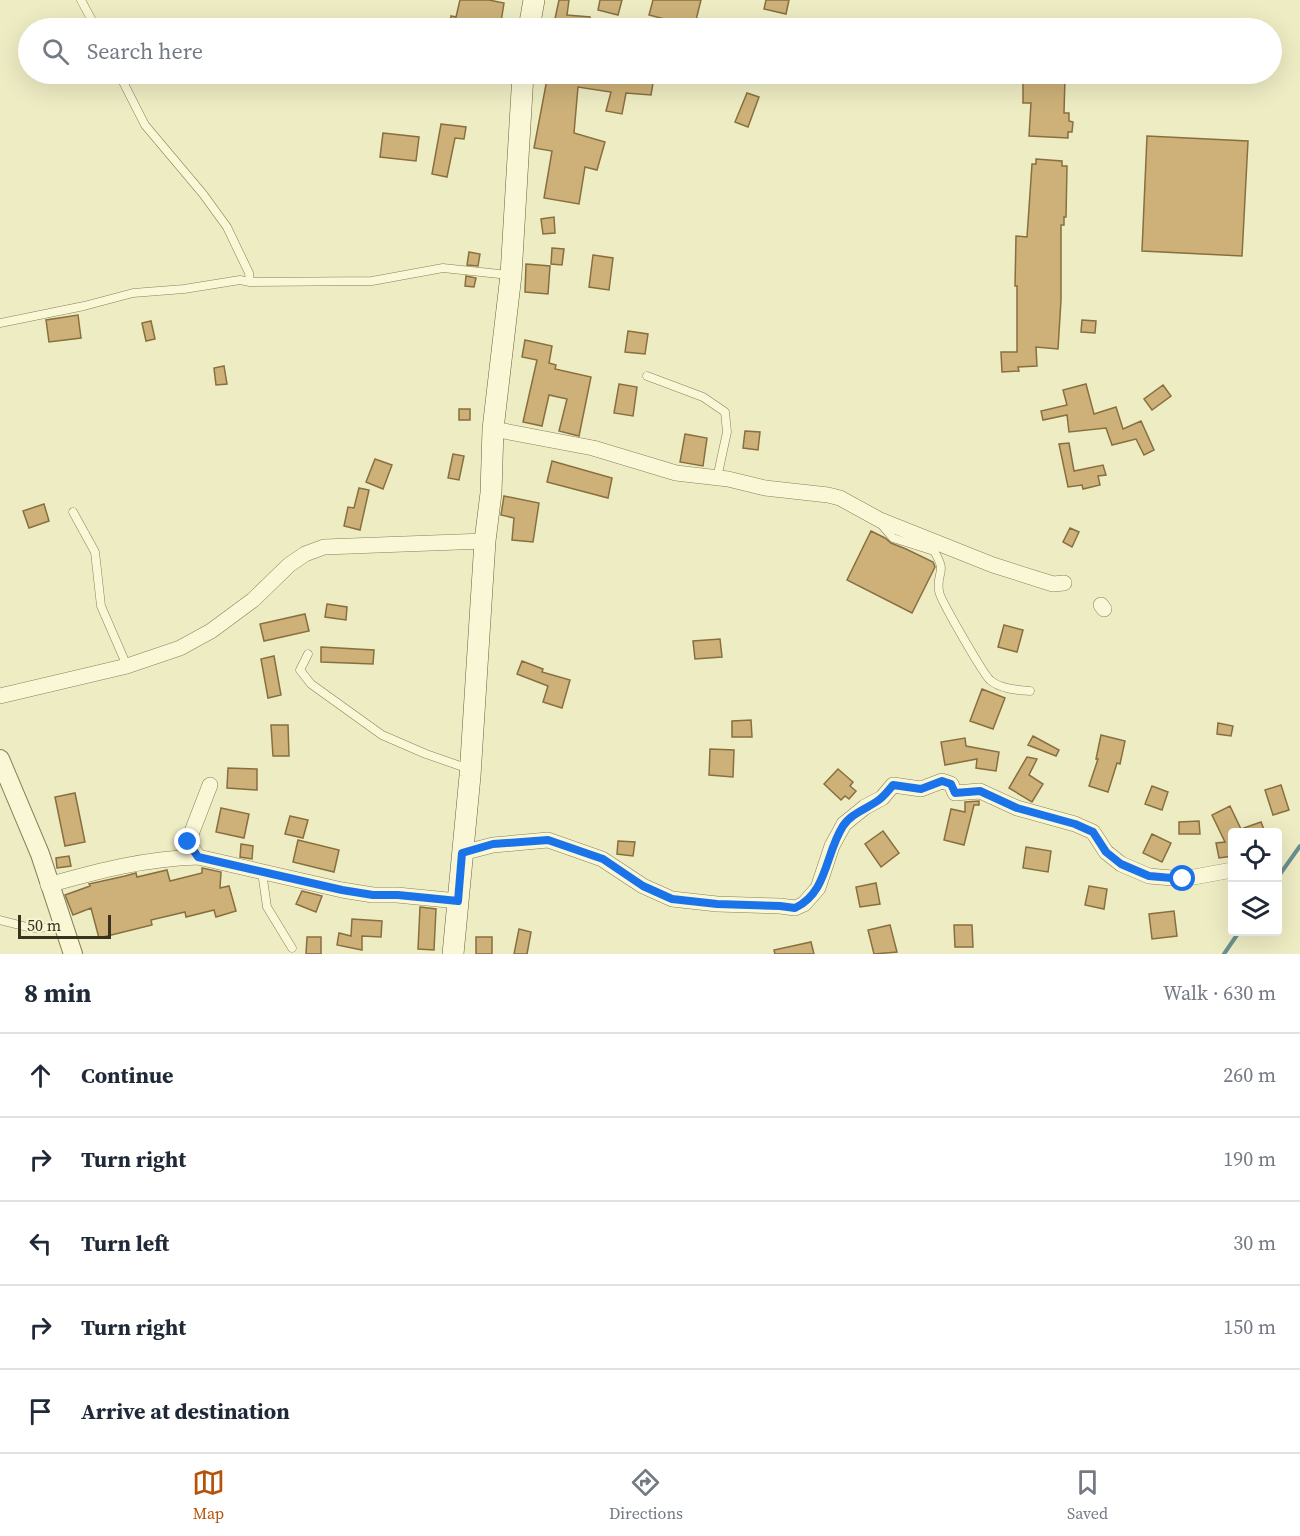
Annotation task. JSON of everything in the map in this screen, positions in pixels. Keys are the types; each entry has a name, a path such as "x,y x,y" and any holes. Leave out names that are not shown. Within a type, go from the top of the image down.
{"main road":[{"path":"531,18 534,0"},
{"path":"453,954 470,770 485,541 490,504 493,429 511,275 522,84"}],"street":[{"path":"493,429 593,448 676,473 840,498 874,516 993,565 1053,584 1064,583"},
{"path":"0,696 127,666 180,648 211,631 253,600 305,554 324,547 485,541"},
{"path":"0,759 40,854 48,885 73,954"},
{"path":"462,853 493,844 548,840 603,859 643,886 672,899 795,908 811,897 818,888 832,846 844,824 865,807 882,798 893,785 921,789 942,781 951,784 955,793 980,791 1017,808 1075,824 1093,832 1106,852 1121,864 1149,876 1183,879 1228,871"},
{"path":"198,857 188,842 210,785"},
{"path":"48,885 118,865 163,858 198,857 373,895 458,901"}],"lane":[{"path":"81,0 91,18"},
{"path":"124,84 146,125 227,227 249,273 250,282"},
{"path":"0,323 84,306 133,293 184,289 240,280 250,282 372,281 443,268 511,275"},
{"path":"647,376 703,397 725,412 727,432 717,478"},
{"path":"73,512 95,552 101,606 127,666"},
{"path":"874,516 893,538 934,551 942,564 938,591 958,630 990,680 1014,690 1030,691"},
{"path":"308,654 300,670 311,684 382,735 470,770"},
{"path":"262,872 267,907 292,948"},
{"path":"0,920 31,928 63,927"}],"building":[{"path":"460,0 489,0 504,3 502,18 451,18 451,16 456,17"},
{"path":"559,0 569,0 567,15 590,17 590,18 555,18"},
{"path":"600,0 622,0 618,15 598,10"},
{"path":"653,0 701,0 696,18 661,18 649,15"},
{"path":"766,0 789,0 786,14 764,9"},
{"path":"546,84 653,84 651,95 626,93 622,114 606,111 611,92 578,87 574,133 605,142 597,170 585,167 579,204 544,198 552,151 534,148"},
{"path":"1023,84 1065,84 1064,113 1069,113 1069,121 1073,122 1072,132 1068,132 1068,138 1029,136 1031,103 1023,103"},
{"path":"747,93 759,97 748,127 735,122"},
{"path":"441,124 466,127 464,139 455,138 447,177 432,174"},
{"path":"383,133 419,137 416,161 380,157"},
{"path":"1147,136 1248,141 1242,256 1142,251"},
{"path":"1036,159 1062,161 1062,166 1067,166 1066,217 1064,217 1064,225 1061,225 1061,300 1058,349 1036,347 1037,366 1018,367 1019,371 1002,372 1001,352 1017,352 1016,236 1027,237 1032,164 1036,164"},
{"path":"554,217 555,233 543,234 541,219"},
{"path":"552,248 564,249 562,265 551,264"},
{"path":"469,252 480,254 478,266 467,265"},
{"path":"593,255 613,258 609,290 589,287"},
{"path":"526,264 550,266 548,294 525,292"},
{"path":"466,276 476,278 474,287 465,286"},
{"path":"78,315 81,338 49,342 46,320"},
{"path":"1082,320 1096,321 1095,333 1081,332"},
{"path":"151,321 155,339 146,341 142,323"},
{"path":"628,331 648,334 645,354 625,352"},
{"path":"525,340 552,346 549,363 556,365 555,369 591,377 579,436 559,431 567,399 549,395 542,426 523,422 537,360 522,357"},
{"path":"224,366 227,384 216,385 214,368"},
{"path":"619,384 637,387 633,416 614,413"},
{"path":"1086,384 1094,414 1116,407 1123,429 1141,421 1154,450 1144,455 1136,439 1112,445 1106,428 1069,432 1067,415 1043,420 1041,411 1067,405 1063,390"},
{"path":"1163,385 1171,396 1152,410 1144,399"},
{"path":"459,409 470,409 470,420 459,420"},
{"path":"745,431 760,432 758,450 743,448"},
{"path":"685,434 707,438 703,466 680,462"},
{"path":"1069,443 1074,471 1103,465 1106,475 1098,476 1100,485 1083,489 1082,485 1068,487 1059,444"},
{"path":"453,454 464,456 459,480 448,478"},
{"path":"375,459 392,465 383,489 366,482"},
{"path":"552,461 612,478 608,498 547,482"},
{"path":"359,488 369,490 360,530 344,526 348,507 354,508"},
{"path":"504,496 539,503 533,542 512,540 514,518 501,515"},
{"path":"44,504 49,521 29,528 23,511"},
{"path":"1070,528 1079,532 1072,547 1063,542"},
{"path":"871,531 933,562 935,567 912,613 847,580"},
{"path":"327,604 347,607 346,620 325,617"},
{"path":"305,614 309,631 264,641 260,624"},
{"path":"1004,625 1023,630 1017,652 998,647"},
{"path":"720,639 722,657 695,659 693,641"},
{"path":"321,647 374,650 373,664 321,662"},
{"path":"274,656 281,695 268,698 261,659"},
{"path":"522,661 543,669 542,672 570,680 562,708 543,702 548,686 517,674"},
{"path":"982,689 1005,698 993,729 970,721"},
{"path":"751,720 752,737 732,737 732,721"},
{"path":"1218,723 1233,726 1231,736 1217,734"},
{"path":"271,725 288,725 289,756 273,756"},
{"path":"1101,735 1125,741 1120,764 1117,763 1108,792 1089,786 1098,759 1096,759"},
{"path":"1033,736 1059,750 1056,756 1028,745"},
{"path":"965,738 966,746 999,752 996,771 976,768 977,759 945,765 941,742"},
{"path":"710,749 734,750 733,777 709,775"},
{"path":"1027,757 1037,759 1029,775 1043,784 1032,802 1009,788"},
{"path":"228,768 257,769 257,790 227,788"},
{"path":"838,769 853,782 850,786 856,791 849,799 845,796 841,800 824,784"},
{"path":"1281,785 1289,810 1273,815 1265,790"},
{"path":"1152,786 1168,792 1162,810 1145,804"},
{"path":"75,793 85,842 65,846 55,797"},
{"path":"979,801 979,805 974,805 964,845 944,840 951,809 965,812 965,802"},
{"path":"1230,806 1241,828 1228,828 1228,857 1219,858 1216,843 1225,842 1212,815"},
{"path":"221,808 249,814 244,838 216,832"},
{"path":"290,816 308,820 303,838 285,834"},
{"path":"1199,821 1200,834 1179,834 1179,822"},
{"path":"1261,822 1263,828 1244,828"},
{"path":"883,831 899,853 881,867 865,844"},
{"path":"1152,834 1171,843 1162,862 1143,853"},
{"path":"298,840 339,850 334,872 293,862"},
{"path":"618,841 635,842 633,856 617,854"},
{"path":"241,844 253,846 252,859 240,857"},
{"path":"1026,847 1051,851 1048,872 1023,868"},
{"path":"69,856 71,866 57,868 56,858"},
{"path":"202,868 221,872 220,888 229,886 236,911 216,917 214,910 186,917 185,912 151,920 152,925 99,938 91,908 73,915 65,895 90,886 89,884 136,873 137,877 167,870 170,881 202,873"},
{"path":"876,883 880,904 860,907 856,887"},
{"path":"1089,886 1107,889 1104,909 1085,905"},
{"path":"302,891 322,896 316,912 296,904"},
{"path":"420,907 436,909 434,950 418,949"},
{"path":"1174,911 1177,936 1152,939 1149,914"},
{"path":"352,919 382,921 381,937 362,936 362,950 337,945 339,933 351,936"},
{"path":"890,925 897,952 874,954 868,930"},
{"path":"954,925 972,925 973,947 955,947"},
{"path":"519,929 531,932 527,954 514,954"},
{"path":"307,937 321,937 321,954 306,954"},
{"path":"476,937 492,937 492,954 476,954"},
{"path":"811,942 814,954 775,954 774,950"}],"waterway":[{"path":"1282,871 1300,846"},
{"path":"1224,954 1236,936"}],"route":[{"path":"188,842 198,857 342,890 373,895 458,901 462,853 493,844 548,840 603,859 643,886 672,899 795,908 804,904 818,888 832,846 844,824 865,807 882,798 893,785 921,789 942,781 951,784 955,793 980,791 1017,808 1075,824 1093,832 1106,852 1121,864 1149,876 1183,879"}]}
